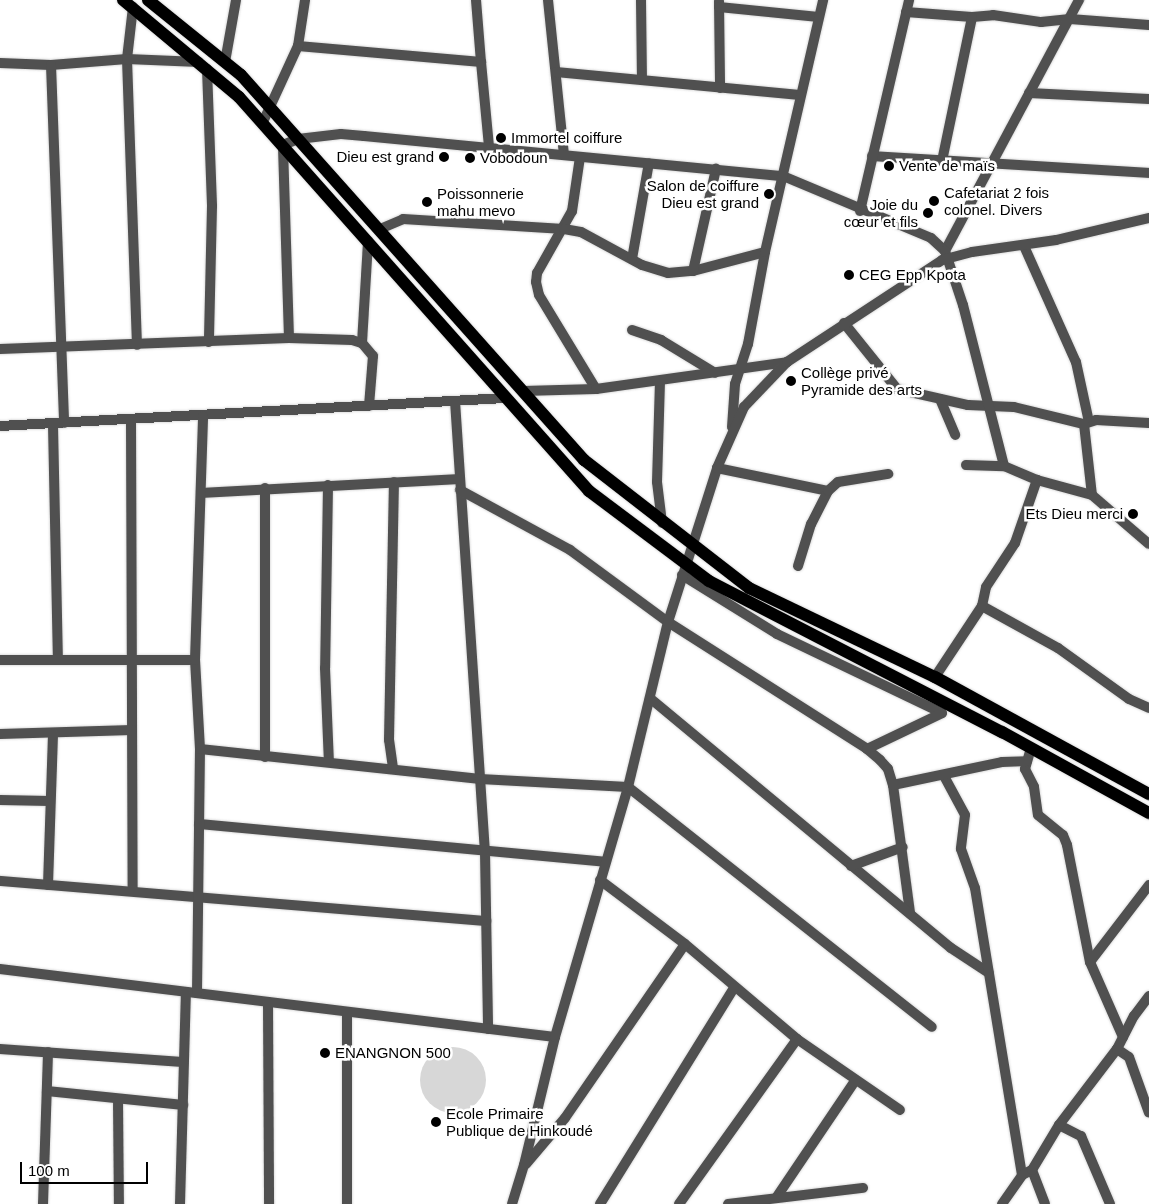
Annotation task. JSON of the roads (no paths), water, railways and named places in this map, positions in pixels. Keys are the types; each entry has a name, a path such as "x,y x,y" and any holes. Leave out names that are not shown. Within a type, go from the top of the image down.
{"main road":[{"path":"148,0 225,62 270,108 380,229 584,460 662,522 750,588 936,677 1149,794"},
{"path":"128,4 203,65 263,122 505,398 589,490 684,570 709,581 1031,748 1149,813"}],"street":[{"path":"225,62 236,0"},
{"path":"263,122 298,46 305,0"},
{"path":"476,0 489,147"},
{"path":"548,0 564,154"},
{"path":"641,0 642,80"},
{"path":"732,428 733,394 823,0"},
{"path":"860,211 909,0"},
{"path":"947,254 990,165 1079,0"},
{"path":"720,88 719,3 819,17"},
{"path":"128,4 127,59 137,345"},
{"path":"906,12 972,17 993,15 1041,22 1070,19 1149,25"},
{"path":"942,161 972,17"},
{"path":"298,46 481,62"},
{"path":"0,63 51,65 127,59 203,65 212,206 209,342"},
{"path":"51,65 59,227 64,423"},
{"path":"556,72 800,95"},
{"path":"1029,93 1149,98"},
{"path":"289,338 283,145 298,139 341,134 783,176 860,211 931,238 947,254 1004,466"},
{"path":"872,156 990,165 1149,173"},
{"path":"580,157 572,211 564,229 537,273 536,282 539,295 596,389"},
{"path":"632,259 649,163"},
{"path":"692,271 716,169"},
{"path":"512,1204 518,1191 555,1037 628,787 651,699 668,622 691,544 732,428 750,398 787,362 947,254 1024,246 1149,218"},
{"path":"380,229 403,219 564,229 585,234 632,259 668,273 692,271 765,252"},
{"path":"362,343 368,241"},
{"path":"1024,246 1076,362 1086,423 1092,496"},
{"path":"844,323 893,388 940,399 988,407 1014,408 1086,423 1149,423"},
{"path":"632,330 661,340 715,373"},
{"path":"0,349 289,338 326,338 362,343 373,356 368,406"},
{"path":"523,391 596,389 787,362"},
{"path":"660,381 657,482 662,522"},
{"path":"0,426 53,425 505,398"},
{"path":"940,399 955,436"},
{"path":"455,400 485,852 488,1029"},
{"path":"180,1204 183,1062 192,993 198,899 200,749 195,660 202,416"},
{"path":"131,420 132,891"},
{"path":"53,425 58,660"},
{"path":"966,465 1004,466 1037,480 1092,496 1149,544"},
{"path":"717,468 828,491"},
{"path":"798,566 812,524 828,491 838,482 888,474"},
{"path":"201,493 265,488 460,479"},
{"path":"936,677 982,606 986,587 1015,543 1037,480"},
{"path":"393,768 389,740 394,482"},
{"path":"328,485 325,668 329,762"},
{"path":"265,488 265,757"},
{"path":"460,490 570,550 668,622 867,748 888,769 893,785 910,913"},
{"path":"684,570 758,624 942,713 867,748"},
{"path":"982,606 1058,648 1129,699 1149,708"},
{"path":"0,660 195,660"},
{"path":"651,699 951,948 989,973"},
{"path":"0,734 53,734 132,730"},
{"path":"48,885 53,734"},
{"path":"1031,748 1025,769 1034,787 1038,815 1063,835 1067,844 1090,962 1123,1037"},
{"path":"200,749 265,757 393,768 480,779 628,787 932,1027"},
{"path":"893,785 944,776 1002,762 1028,761"},
{"path":"944,776 965,815 961,849 975,888 1022,1175"},
{"path":"0,800 50,801"},
{"path":"199,824 606,862"},
{"path":"851,866 902,847"},
{"path":"600,880 685,944 734,988 797,1039 854,1081 900,1110"},
{"path":"0,881 132,891 198,899 486,921"},
{"path":"1090,962 1149,886"},
{"path":"524,1165 564,1118 685,944"},
{"path":"0,969 555,1037"},
{"path":"600,1204 734,988"},
{"path":"1002,1204 1022,1175 1032,1170 1059,1125 1117,1049 1123,1037 1144,1008 1149,996"},
{"path":"268,1002 269,1204"},
{"path":"346,1204 347,1012"},
{"path":"680,1204 797,1039"},
{"path":"0,1049 183,1062"},
{"path":"1117,1049 1128,1057 1149,1113"},
{"path":"43,1204 48,1052"},
{"path":"776,1198 854,1081"},
{"path":"47,1090 183,1105"},
{"path":"118,1099 119,1204"},
{"path":"1059,1125 1081,1136 1110,1204"},
{"path":"1032,1170 1045,1204"},
{"path":"728,1204 776,1198 796,1200 863,1188"},
{"path":"518,1191 521,1204"}],"place":[{"name":"Immortel coiffure","path":"501,138"},
{"name":"Dieu est grand","path":"444,157"},
{"name":"Vobodoun","path":"470,158"},
{"name":"Vente de maïs","path":"889,166"},
{"name":"Salon de coiffure Dieu est grand","path":"769,194"},
{"name":"Cafetariat 2 fois colonel. Divers","path":"934,201"},
{"name":"Poissonnerie mahu mevo","path":"427,202"},
{"name":"Joie du cœur et fils","path":"928,213"},
{"name":"CEG Epp Kpota","path":"849,275"},
{"name":"Collège privé Pyramide des arts","path":"791,381"},
{"name":"Ets Dieu merci","path":"1133,514"},
{"name":"ENANGNON 500","path":"325,1053"},
{"name":"Ecole Primaire Publique de Hinkoudé","path":"436,1122"}]}
